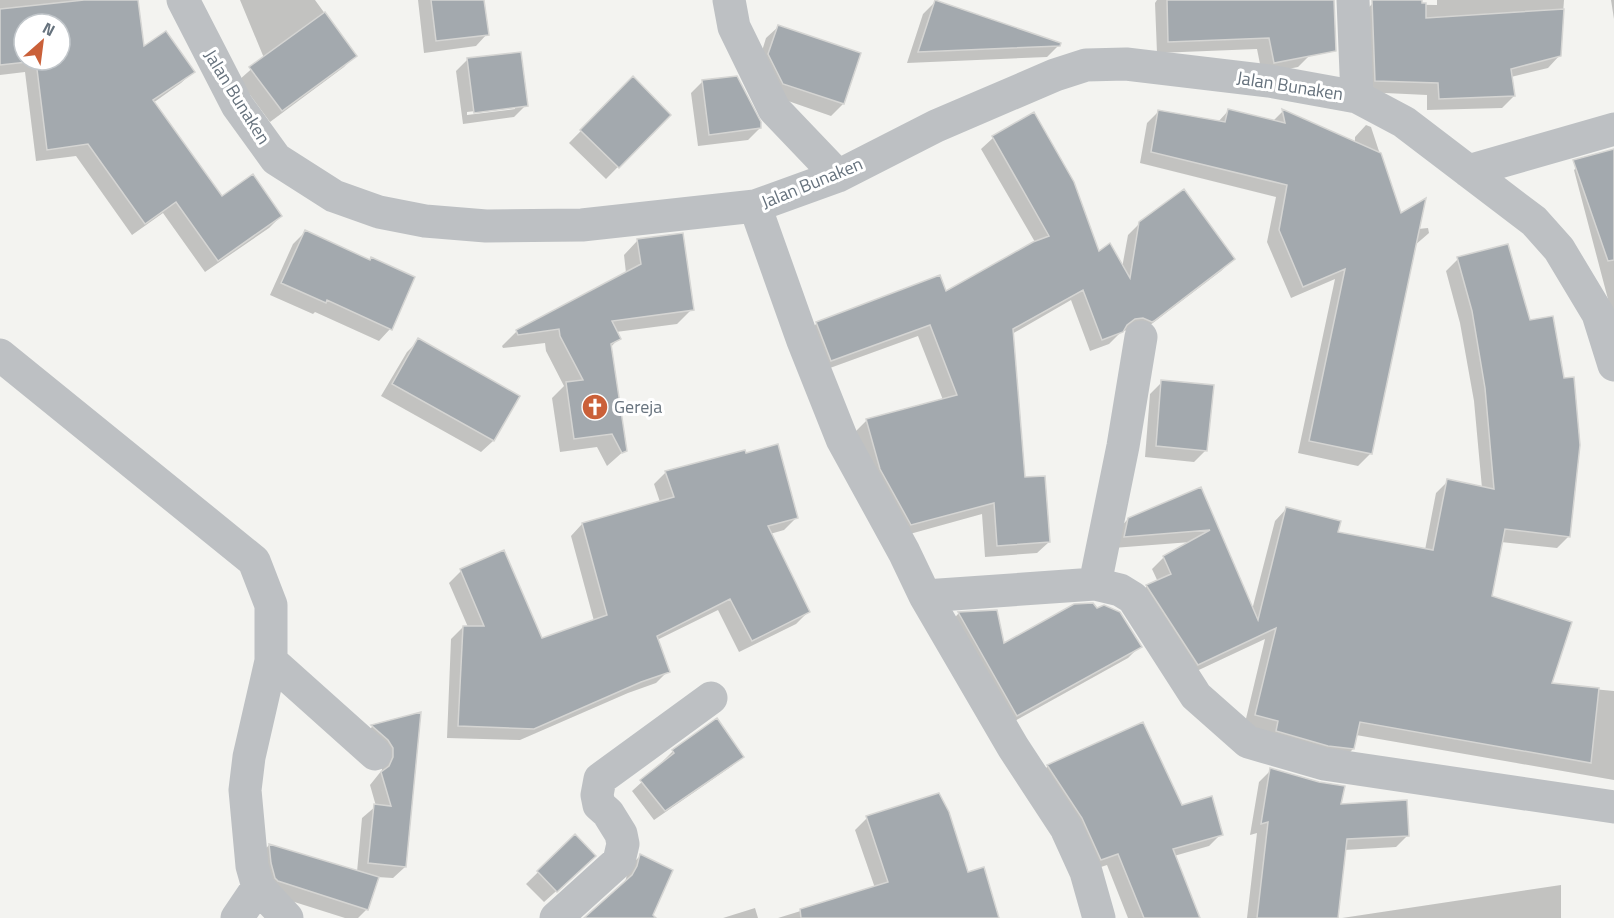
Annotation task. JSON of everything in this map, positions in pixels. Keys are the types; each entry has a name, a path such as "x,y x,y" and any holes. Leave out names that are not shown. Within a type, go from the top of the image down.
{"street":[{"name":"Jalan Bunaken","path":"183,0 237,105 276,159 334,196 391,214 486,226 582,225 755,206 837,176 936,126 1055,75 1086,65 1126,63 1269,81 1357,97 1404,122 1534,221 1558,249 1598,314 1614,365"},
{"path":"729,0 734,27 774,109 837,176"},
{"path":"1353,0 1357,97"},
{"path":"1468,171 1614,129"},
{"path":"755,206 803,341 842,439 904,552 925,596 1013,747 1066,828 1086,872 1100,918"},
{"path":"1095,584 1123,446 1141,337"},
{"path":"0,355 254,561 271,605 271,661 249,757 245,790 252,866 258,887 286,918"},
{"path":"925,596 1095,584 1120,590 1133,598 1196,696 1248,742 1324,764 1614,807"},
{"path":"271,661 375,754"},
{"path":"556,918 619,861 623,844 621,834 608,813 599,805 597,795 600,779 711,698"},
{"path":"237,918 258,887"}],"building":[{"path":"84,0 138,0 144,46 166,31 195,72 153,100 222,196 253,174 282,216 218,261 176,202 145,224 88,144 47,150 37,72 72,72 72,12 12,12 12,64 0,65 0,9"},
{"path":"431,0 484,0 489,35 436,41"},
{"path":"935,0 1061,43 1060,46 918,52"},
{"path":"1167,0 1334,0 1336,51 1274,63 1269,38 1168,42"},
{"path":"1372,0 1422,0 1422,3 1426,3 1426,18 1564,9 1561,56 1511,69 1515,96 1439,99 1438,83 1375,81"},
{"path":"325,12 357,56 282,111 249,67"},
{"path":"778,25 861,53 844,104 783,84 768,54"},
{"path":"521,52 528,106 474,113 467,58"},
{"path":"633,76 671,115 619,168 580,130"},
{"path":"737,76 761,122 761,128 709,135 702,80"},
{"path":"1228,109 1285,123 1282,109 1381,153 1401,213 1426,198 1372,454 1309,441 1345,269 1303,287 1279,230 1287,185 1151,152 1158,110 1225,122"},
{"path":"1034,112 1074,182 1099,251 1110,243 1130,278 1139,222 1184,189 1235,259 1154,321 1143,318 1135,319 1127,325 1123,332 1102,340 1083,290 1013,329 1025,477 1045,476 1050,542 997,546 994,503 911,525 880,469 866,419 957,395 930,325 831,361 816,322 940,275 946,291 1033,242 1049,236 992,136"},
{"path":"1614,149 1614,260 1608,261 1573,160"},
{"path":"305,230 370,260 371,257 415,277 392,330 327,300 326,303 281,283"},
{"path":"683,233 694,310 612,321 621,339 611,344 627,451 622,453 612,434 574,439 566,382 583,380 560,336 559,329 518,335 516,330 641,264 637,239"},
{"path":"1508,244 1530,320 1553,316 1564,378 1574,377 1580,445 1570,537 1505,529 1492,596 1572,622 1552,683 1599,688 1591,763 1360,722 1354,749 1328,746 1276,731 1278,721 1255,715 1276,628 1198,665 1146,585 1171,574 1163,556 1210,530 1124,537 1128,518 1201,487 1258,620 1286,507 1341,521 1338,532 1433,550 1447,479 1494,489 1485,388 1472,311 1457,257"},
{"path":"418,338 520,396 494,441 392,384"},
{"path":"1161,380 1214,385 1207,451 1156,446"},
{"path":"778,444 798,518 768,526 810,612 752,641 730,599 657,636 670,672 641,682 534,729 458,726 463,626 484,626 460,569 504,550 542,638 607,615 582,523 674,497 665,471 745,450 746,453"},
{"path":"1093,603 1097,608 1104,605 1120,612 1142,647 1017,716 958,612 997,610 1004,643 1074,604"},
{"path":"421,712 406,867 368,863 374,804 391,806 381,772 389,766 393,757 393,748 388,740 371,725"},
{"path":"717,718 744,757 665,811 640,780 674,753 672,750"},
{"path":"1143,722 1182,805 1212,796 1223,835 1173,849 1200,918 1144,918 1118,854 1101,860 1082,818 1047,765"},
{"path":"1270,768 1319,782 1345,786 1341,804 1407,800 1409,836 1347,839 1338,918 1257,918 1268,822 1261,824"},
{"path":"939,793 949,812 968,872 984,867 999,918 801,918 800,909 888,882 866,816"},
{"path":"575,834 596,856 557,892 537,871"},
{"path":"269,844 379,877 368,910 278,881 271,863"},
{"path":"640,854 673,870 653,915 656,918 584,918 632,875"}],"place":[{"name":"Gereja","path":"595,407"}]}
